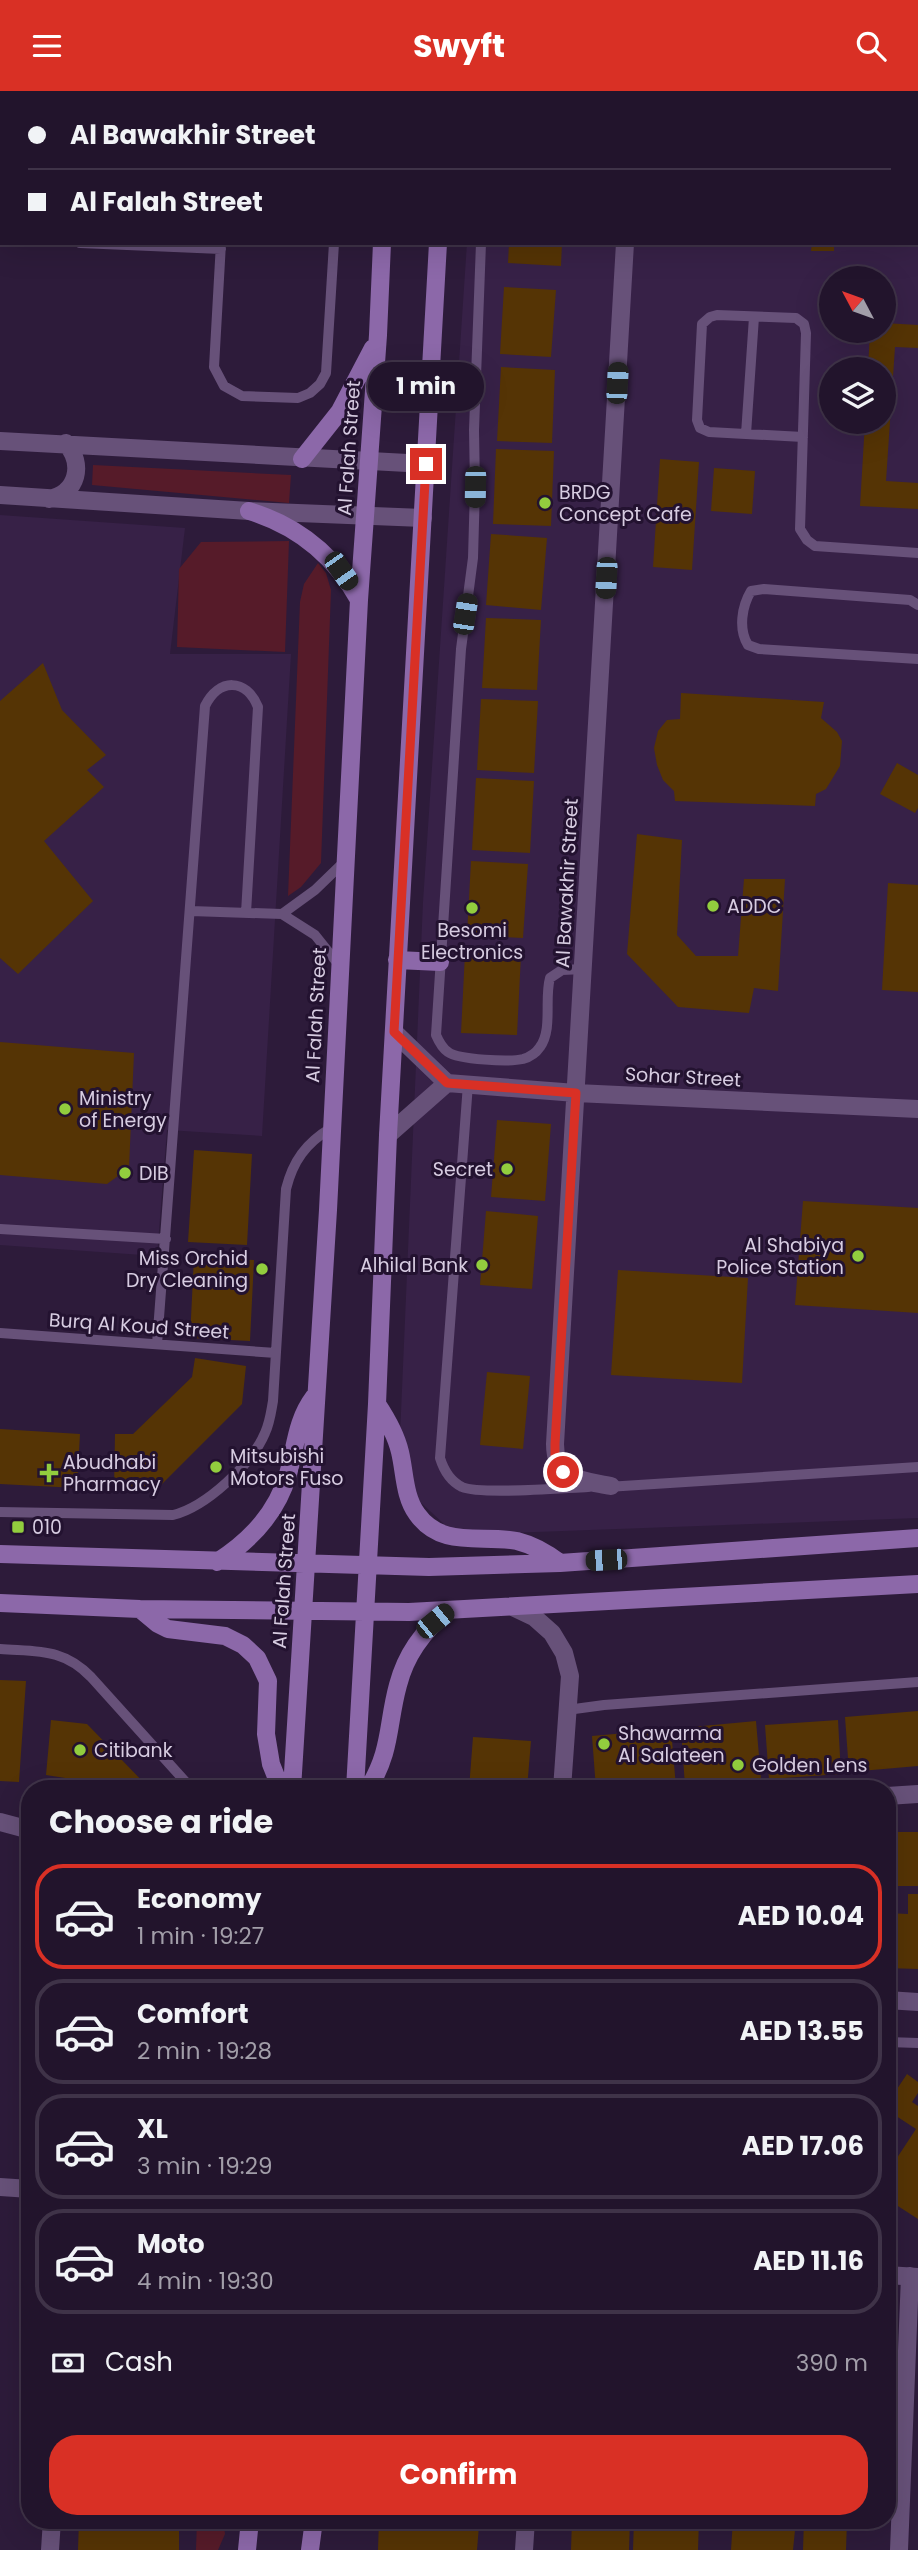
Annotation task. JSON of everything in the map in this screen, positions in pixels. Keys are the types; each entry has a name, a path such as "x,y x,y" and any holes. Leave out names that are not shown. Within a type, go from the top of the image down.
{"main road":[{"name":"Al Falah Street","path":"293,1780 359,600 382,245"},
{"path":"355,1780 377,1404 397,960 438,245"},
{"path":"302,459 323,434 349,395 378,335"},
{"path":"248,511 285,525 317,547 341,571 359,600"},
{"path":"397,960 440,962"},
{"path":"217,1562 251,1536 273,1509 288,1474 298,1426 316,1394"},
{"path":"377,1404 394,1434 412,1506 425,1523 440,1533 457,1539 505,1540 529,1545 560,1563"},
{"path":"0,1554 429,1567 560,1563 918,1538"},
{"path":"0,1603 303,1612 448,1611 918,1584"},
{"path":"140,1609 168,1629 225,1636 243,1645 257,1658 268,1681 267,1742 271,1765 277,1780"},
{"path":"373,1780 387,1748 398,1685 407,1658 424,1633 448,1611"},
{"path":"247,2550 249,2529"},
{"path":"310,2550 313,2529"}],"street":[{"name":"Al Bawakhir Street","path":"611,1486 569,1476 558,1464 555,1455 625,245"},
{"path":"0,441 426,464"},
{"path":"49,499 65,492 76,478 77,461 74,452 66,443"},
{"path":"0,495 248,511 423,518"},
{"path":"388,1135 447,1083 394,1032"},
{"name":"Sohar Street","path":"447,1083 576,1093 918,1109"},
{"path":"513,1607 534,1617 552,1633 564,1653 570,1676 563,1780"},
{"path":"896,1795 918,1794"},
{"path":"0,1822 21,1828"},
{"path":"896,2001 918,2002"},
{"path":"0,2187 21,2188"},
{"path":"896,2275 914,2276 899,2550"},
{"path":"50,2550 51,2529"},
{"path":"524,2550 525,2529"}],"lane":[{"path":"0,160 0,179"},
{"path":"174,245 221,246 214,356 218,377 232,393 242,396 298,398 310,393 320,384 326,373 334,245"},
{"path":"481,245 476,339 473,558 461,649 436,1035 440,1044 455,1056 519,1060 533,1055 545,1037 550,978 562,970 584,969"},
{"path":"803,437 709,432 701,428 697,421 702,324 710,317 796,319 804,324 806,333 803,437 800,529 807,540 815,546 918,553"},
{"path":"746,434 754,317"},
{"path":"918,605 910,600 764,589 751,591 744,602 742,636 748,645 759,649 918,659"},
{"path":"157,1344 205,706 210,696 227,685 247,690 258,707 246,913"},
{"path":"282,914 316,890 345,861"},
{"path":"191,911 282,914 316,935 340,967"},
{"path":"468,1084 440,1447 443,1469 450,1479 471,1490 611,1486 918,1467"},
{"path":"0,1512 158,1517 187,1511 202,1502 244,1464 265,1435 273,1401 289,1174 306,1147 331,1128"},
{"path":"0,1229 166,1239"},
{"name":"Burq Al Koud Street","path":"0,1333 276,1353"},
{"path":"0,1649 52,1653 73,1660 184,1780"},
{"path":"567,1710 597,1705 918,1682"},
{"path":"896,2042 918,2043"}],"shaded area":[{"path":"467,245 918,245 918,1518 507,1533 457,1530 445,1525 415,1497 400,1436 423,902"},
{"path":"93,465 291,475 289,503 92,485"},
{"path":"0,515 185,528 170,654 291,654 262,1136 167,1130 157,1256 0,1245"},
{"path":"289,541 285,652 177,647 179,569 201,542"},
{"path":"318,563 326,573 331,590 321,863 301,887 288,896 300,602 304,584"},
{"path":"197,2529 224,2529 225,2534 218,2550 196,2550"}],"building":[{"path":"509,245 562,245 561,266 508,263"},
{"path":"812,245 834,245 834,251 811,251"},
{"path":"504,287 556,290 551,357 500,354"},
{"path":"896,324 918,325 918,348 895,347 894,357 869,357 869,343 896,343"},
{"path":"501,367 555,370 552,443 497,441"},
{"path":"864,434 889,434 886,481 918,483 918,509 860,506"},
{"path":"496,449 554,451 551,526 493,524"},
{"path":"660,459 699,462 692,570 653,567"},
{"path":"714,468 755,471 752,514 711,511"},
{"path":"491,534 547,538 541,610 486,605"},
{"path":"486,618 541,620 537,690 482,688"},
{"path":"43,663 62,710 106,755 87,770 104,787 44,841 93,901 18,974 0,958 0,701"},
{"path":"681,693 824,702 821,718 837,732 842,741 840,766 826,789 816,794 815,806 675,801 674,791 663,780 657,765 654,748 658,731 667,720 680,719"},
{"path":"481,699 538,701 534,773 477,770"},
{"path":"897,763 918,775 918,808 915,813 880,794"},
{"path":"476,778 534,781 530,853 472,850"},
{"path":"637,834 682,840 677,935 696,956 738,956 744,879 785,879 778,991 754,988 749,1013 678,1007 627,954"},
{"path":"471,861 528,864 523,938 467,935"},
{"path":"888,883 918,885 918,992 882,990"},
{"path":"465,953 521,955 517,1035 461,1033"},
{"path":"0,1042 134,1053 129,1168 107,1184 0,1175"},
{"path":"497,1120 551,1124 545,1201 491,1197"},
{"path":"194,1150 252,1154 247,1245 188,1242"},
{"name":"Al Shabiya Police Station","path":"803,1201 918,1208 918,1313 795,1305"},
{"path":"486,1211 538,1216 532,1289 480,1285"},
{"path":"194,1257 254,1260 250,1341 190,1338"},
{"path":"618,1270 748,1278 742,1383 611,1375"},
{"path":"195,1358 246,1366 242,1404 159,1487 114,1489 115,1434 133,1434 192,1377"},
{"path":"487,1372 530,1376 523,1449 480,1445"},
{"path":"0,1429 80,1434 77,1488 0,1484"},
{"path":"0,1680 26,1681 19,1782 0,1781"},
{"path":"918,1711 918,1766 849,1772 845,1717"},
{"name":"Citibank","path":"51,1720 87,1724 141,1780 78,1780 46,1775"},
{"path":"838,1720 841,1774 769,1779 765,1725"},
{"path":"756,1721 761,1779 685,1780 681,1728"},
{"path":"671,1729 675,1780 595,1780 592,1736"},
{"path":"473,1737 531,1741 528,1780 470,1780"},
{"path":"896,1832 918,1832 918,1886 896,1886"},
{"path":"908,1894 918,1894 918,1969 896,1968 896,1913 908,1914"},
{"path":"907,2074 918,2082 918,2093 912,2102 918,2106 918,2219 896,2205 896,2159 916,2129 896,2116 896,2090"},
{"path":"79,2529 179,2529 179,2550 78,2550"},
{"path":"379,2529 479,2529 477,2550 378,2550"},
{"path":"572,2529 630,2529 629,2550 571,2550"},
{"path":"634,2529 699,2529 698,2550 633,2550"},
{"path":"732,2529 795,2529 793,2550 731,2550"},
{"path":"804,2529 847,2529 846,2550 803,2550"}],"place":[{"name":"BRDG Concept Cafe","path":"545,503"},
{"name":"ADDC","path":"713,906"},
{"name":"Besomi Electronics","path":"472,908"},
{"name":"Ministry of Energy","path":"65,1109"},
{"name":"Secret","path":"507,1169"},
{"name":"DIB","path":"125,1173"},
{"name":"Al Shabiya Police Station","path":"858,1256"},
{"name":"Alhilal Bank","path":"482,1265"},
{"name":"Miss Orchid Dry Cleaning","path":"262,1269"},
{"name":"Mitsubishi Motors Fuso","path":"216,1467"},
{"name":"Abudhabi Pharmacy","path":"49,1473"},
{"name":"010","path":"18,1527"},
{"name":"Shawarma Al Salateen","path":"604,1744"},
{"name":"Citibank","path":"80,1750"},
{"name":"Golden Lens","path":"738,1765"}],"route":[{"path":"426,464 394,1032 447,1083 576,1093 555,1444 555,1455 563,1472"}]}
